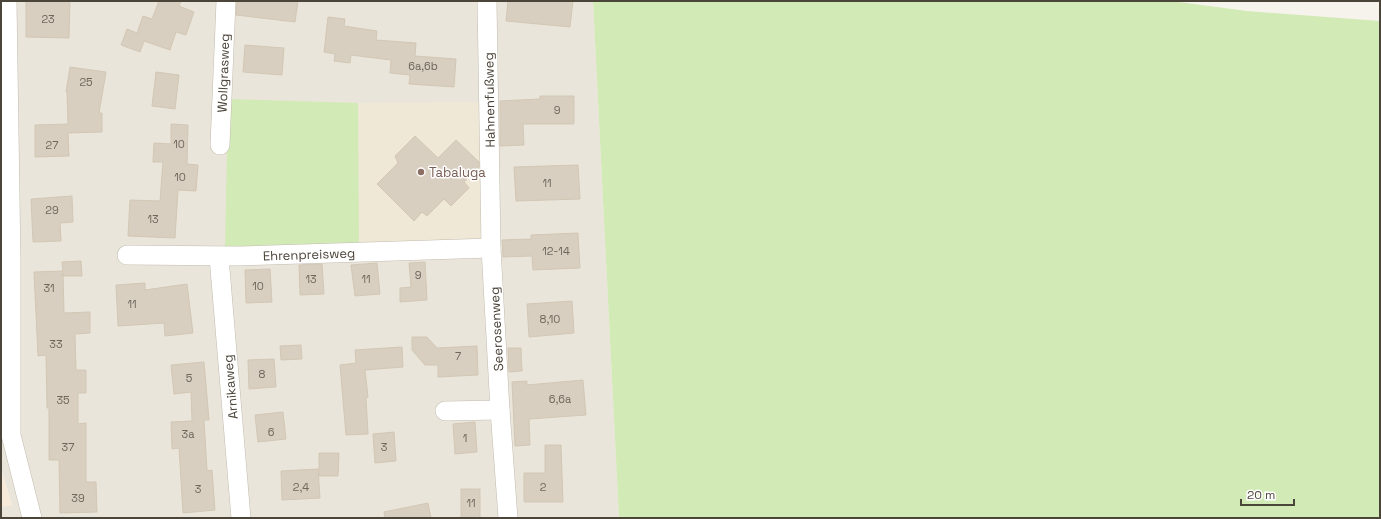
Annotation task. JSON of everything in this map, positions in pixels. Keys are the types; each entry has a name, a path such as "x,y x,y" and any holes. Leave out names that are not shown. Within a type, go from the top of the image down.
{"street":[{"path":"7,1 4,104 11,262 11,435 32,518"},
{"name":"Wollgrasweg","path":"220,145 226,1"},
{"name":"Hahnenfußweg","path":"487,1 491,248"},
{"name":"Ehrenpreisweg","path":"127,254 218,257 491,248"},
{"name":"Seerosenweg","path":"491,248 508,518"},
{"name":"Arnikaweg","path":"218,257 241,518"},
{"path":"445,412 500,410"}],"shaded area":[{"path":"1,1 593,1 619,518 1,518 1,507 12,505 1,469"},
{"name":"Tabaluga","path":"483,102 485,240 359,243 358,103"},
{"path":"1,469 12,505 1,507"}],"green space":[{"path":"593,1 1171,1 1247,11 1380,21 1380,518 619,518"},
{"path":"228,99 358,103 359,243 225,249"}],"building":[{"path":"26,1 70,1 69,38 26,37"},
{"path":"159,1 181,1 179,6 194,12 186,35 176,32 170,50 144,41 140,52 121,45 127,29 137,33 143,16 152,19"},
{"path":"237,1 298,1 295,22 236,15"},
{"path":"508,1 573,1 570,27 506,21"},
{"path":"328,17 345,19 344,26 377,31 376,40 416,43 415,56 456,59 454,87 409,84 410,75 390,73 391,60 351,55 350,63 334,61 335,54 324,52"},
{"path":"245,45 284,48 282,75 243,72"},
{"path":"70,67 106,72 99,113 102,113 102,132 68,133 69,156 35,157 35,125 68,124 66,92"},
{"path":"156,72 179,75 175,109 152,106"},
{"path":"540,96 574,96 574,124 523,124 524,145 500,146 500,101 540,99"},
{"path":"171,124 188,125 187,164 198,165 196,191 178,190 175,238 128,236 130,200 160,201 163,162 153,162 154,143 171,144"},
{"path":"415,136 438,158 456,140 479,162 479,167 464,182 469,188 451,206 444,199 427,216 422,212 414,221 377,184 398,163 395,156"},
{"path":"578,165 580,199 516,201 514,167"},
{"path":"72,196 73,222 60,223 61,241 33,242 31,199"},
{"path":"578,233 580,268 533,270 532,256 503,257 502,240 531,239 531,235"},
{"path":"81,261 82,276 63,276 64,313 90,312 90,333 75,334 76,370 86,370 86,393 78,393 78,424 86,423 86,482 96,482 97,512 60,513 59,460 49,460 49,408 47,408 46,355 38,356 34,272 63,271 62,262"},
{"path":"425,262 427,300 400,302 400,288 411,287 409,263"},
{"path":"377,263 380,294 355,296 351,265"},
{"path":"322,264 324,294 300,295 299,265"},
{"path":"270,269 272,302 246,303 245,270"},
{"path":"145,283 145,290 187,284 193,333 165,336 164,323 118,326 116,285"},
{"path":"572,301 574,333 529,337 527,304"},
{"path":"412,337 427,337 437,348 477,346 478,375 438,377 438,365 425,365 412,350"},
{"path":"301,345 302,359 281,360 280,346"},
{"path":"402,347 403,367 365,370 368,397 366,398 368,434 346,435 340,365 356,363 355,350"},
{"path":"508,348 521,348 522,371 509,372"},
{"path":"274,359 276,387 249,389 248,360"},
{"path":"204,362 209,420 204,420 207,471 212,470 215,510 183,513 179,448 172,449 171,422 192,421 191,392 174,394 171,365"},
{"path":"583,380 586,415 529,419 530,445 515,446 512,382 527,381 527,385"},
{"path":"283,412 286,439 258,442 255,415"},
{"path":"475,422 477,452 455,454 453,424"},
{"path":"394,432 396,461 375,463 373,434"},
{"path":"545,445 561,445 563,502 524,502 524,473 545,473"},
{"path":"319,453 339,453 338,476 319,476"},
{"path":"318,469 320,498 282,500 281,471"},
{"path":"461,489 480,489 480,518 461,518"},
{"path":"428,503 431,518 385,518 384,512"}],"place":[{"name":"Tabaluga","path":"421,172"}]}
